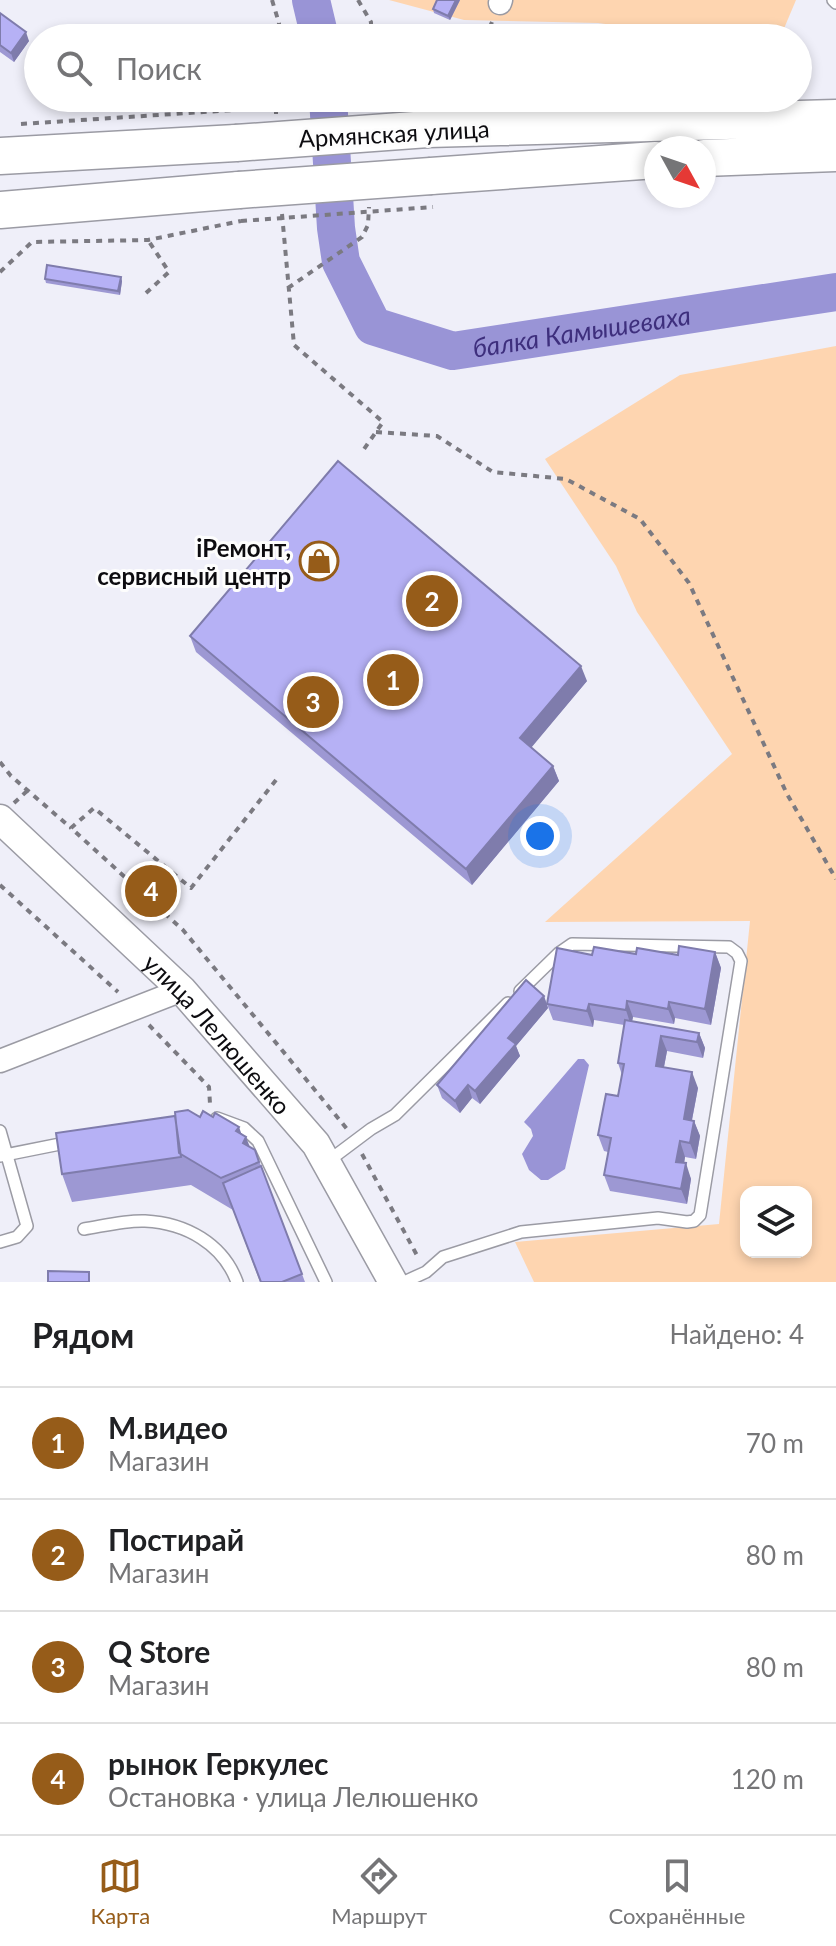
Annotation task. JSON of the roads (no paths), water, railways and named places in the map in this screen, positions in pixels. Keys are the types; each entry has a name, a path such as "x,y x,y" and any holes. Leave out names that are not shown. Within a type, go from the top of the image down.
{"main road":[{"name":"Армянская улица","path":"6,141 235,127 428,129 836,118"},
{"path":"716,158 836,153"},
{"name":"Армянская улица","path":"0,210 240,206 432,192 644,162"}],"street":[{"name":"улица Лелюшенко","path":"0,819 182,990 316,1144 393,1282"},
{"path":"0,1061 182,990"}],"lane":[{"path":"327,1162 395,1115 567,946 729,947 737,953 741,961 700,1215 694,1221 647,1219 521,1232 443,1257 426,1272 404,1282"},
{"path":"205,1118 220,1118 244,1128 258,1141 326,1282"},
{"path":"0,1131 3,1155 27,1226 17,1237 0,1242"},
{"path":"3,1155 81,1139"},
{"path":"84,1229 145,1221 180,1227 211,1243 231,1264 237,1282"}],"waterway":[{"name":"балка Камышеваха","path":"311,0 317,24"},
{"name":"балка Камышеваха","path":"329,112 341,262 373,326 453,351 836,292"}],"place":[{"name":"iРемонт, сервисный центр","path":"319,561"},
{"name":"Постирай","path":"432,601"},
{"name":"М.видео","path":"393,680"},
{"name":"Q Store","path":"313,702"},
{"name":"рынок Геркулес","path":"151,891"}]}
